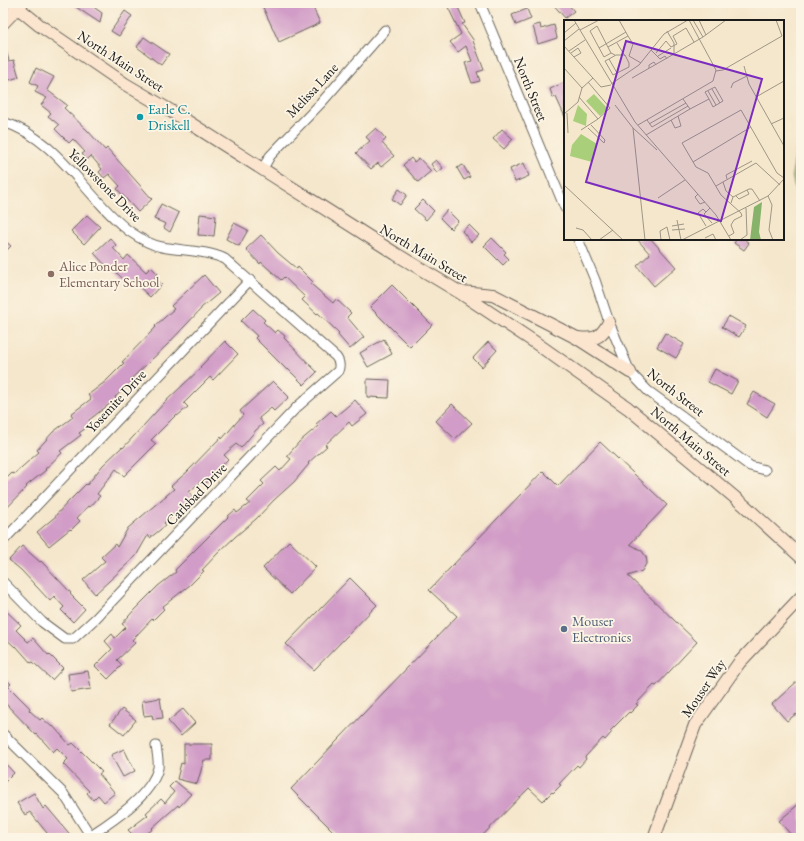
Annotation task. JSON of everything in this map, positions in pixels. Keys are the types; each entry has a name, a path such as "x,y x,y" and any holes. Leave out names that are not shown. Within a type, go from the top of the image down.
{"main road":[{"path":"3,23 17,5"},
{"name":"North Main Street","path":"17,5 39,25 125,84 171,111 262,170 459,292 533,341 628,408 745,506 801,557"},
{"path":"459,292 493,295 577,338 630,372"},
{"path":"577,338 590,339 597,337 604,332 609,322"},
{"name":"Mouser Way","path":"654,838 695,725 739,663 801,597"}],"street":[{"name":"North Street","path":"480,3 564,206"},
{"name":"Melissa Lane","path":"262,170 270,156 321,103 385,30"},
{"name":"Yellowstone Drive","path":"3,122 25,131 45,145 129,231 148,242 161,247 213,254 225,259 336,357 340,363 340,367"},
{"name":"North Street","path":"578,240 595,280 609,322 630,372 648,391 750,466 765,470"},
{"name":"Yosemite Drive","path":"3,541 250,280"},
{"name":"Carlsbad Drive","path":"3,582 42,622 65,639 73,639 96,618 298,407 338,371 340,367"},
{"path":"4,736 63,793 91,837 127,810 155,777 158,767 156,746"}],"green space":[{"path":"801,124 801,221 792,174"}],"building":[{"path":"70,3 88,3 102,13 100,23"},
{"path":"261,3 311,3 320,23 279,42"},
{"path":"446,3 456,3 465,23 462,24 474,41 484,70 477,72 480,81 472,83 465,63 472,61 466,46 458,52 450,42 461,34"},
{"path":"552,3 567,3 574,11 565,18"},
{"path":"527,9 531,19 516,25 512,15"},
{"path":"125,11 132,16 119,36 111,31"},
{"path":"540,24 541,29 554,25 557,38 538,44 533,26"},
{"path":"144,37 169,54 161,65 137,47"},
{"path":"3,46 5,46 9,61 14,60 19,77 3,82"},
{"path":"36,68 54,77 47,90 67,105 64,108 105,150 107,148 152,199 138,212 117,189 120,186 109,174 104,178 99,172 102,169 91,156 87,160 82,154 85,152 73,139 69,143 55,129 59,125 48,116 51,113 41,105 47,98 35,92 38,86 30,82"},
{"path":"564,82 564,115 556,97 553,98 550,89"},
{"path":"376,128 386,139 382,143 394,156 381,167 378,163 371,169 356,153 370,141 366,137"},
{"path":"502,129 513,139 504,149 493,139"},
{"path":"411,158 414,162 419,158 431,171 418,182 403,165"},
{"path":"436,160 443,168 437,173 431,164"},
{"path":"524,163 529,176 515,182 510,169"},
{"path":"463,165 470,177 464,180 457,168"},
{"path":"399,189 407,195 400,205 392,199"},
{"path":"423,200 434,211 426,220 414,209"},
{"path":"161,204 179,213 170,232 164,228 166,224 154,219"},
{"path":"447,210 458,221 451,229 440,218"},
{"path":"200,214 216,216 214,236 198,235"},
{"path":"87,215 100,227 84,244 71,231"},
{"path":"234,223 248,230 239,246 226,239"},
{"path":"469,225 479,235 471,242 462,231"},
{"path":"261,235 278,253 297,269 298,267 313,282 311,284 333,303 336,299 351,313 347,317 364,337 350,349 338,335 339,333 302,300 305,297 284,277 281,280 261,262 260,264 246,249"},
{"path":"110,238 116,245 113,248 124,260 128,255 146,272 151,267 158,274 154,277 162,284 150,297 132,280 128,284 110,266 108,268 94,253"},
{"path":"492,238 506,252 504,254 509,259 503,265 484,246"},
{"path":"3,239 11,246 3,254"},
{"path":"638,240 652,240 676,267 654,286 637,266 650,254"},
{"path":"736,240 745,240 749,243 744,250 734,243"},
{"path":"204,275 219,293 201,308 167,345 131,379 133,381 115,397 116,399 89,420 92,424 79,433 81,435 60,451 62,453 45,469 46,470 26,486 27,487 3,512 3,482 39,452 37,450 53,432 73,417 71,414 91,399 88,395 106,381 124,363 122,362 156,327 155,326 174,309 171,306"},
{"path":"392,285 432,325 410,347 370,307"},
{"path":"253,309 265,320 263,322 275,333 278,330 285,336 284,338 317,372 304,385 255,338 257,336 241,321"},
{"path":"729,316 746,326 739,337 722,327"},
{"path":"665,333 684,344 676,358 657,347"},
{"path":"384,339 392,354 368,367 360,353"},
{"path":"225,341 238,354 213,380 210,377 184,403 188,407 177,416 176,415 151,440 156,444 124,476 116,469 97,494 100,496 77,518 80,521 71,530 70,529 49,546 37,532 56,516 86,484 87,485 103,465 122,447 123,448 165,402 201,368 200,367"},
{"path":"488,342 497,350 482,367 473,358"},
{"path":"715,369 738,381 731,394 708,382"},
{"path":"367,379 390,380 389,398 367,397"},
{"path":"273,381 289,397 274,411 271,408 259,418 263,424 241,448 236,444 224,455 228,459 205,484 201,481 189,492 193,497 164,523 166,525 150,538 148,535 136,556 95,594 83,580 105,561 101,557 115,544 117,547 128,528 174,489 171,486 221,437 222,439 243,415 240,411"},
{"path":"754,392 775,404 767,417 747,404"},
{"path":"355,400 367,414 352,426 349,422 325,445 327,446 308,463 309,464 294,482 219,552 202,570 204,571 190,585 162,607 164,609 132,640 135,643 117,660 122,665 108,679 95,666 112,649 105,641 112,634 115,638 126,627 122,624 135,609 158,586 176,572 175,570 228,516 235,510 237,513 250,503 247,501 264,484 261,481 276,467 280,471 291,459 287,456 299,442 318,426 316,424 331,411 336,416"},
{"path":"452,404 472,423 455,439 436,421"},
{"name":"Mouser Electronics","path":"600,442 667,505 630,544 642,551 647,562 642,571 628,576 697,642 656,686 654,685 636,704 638,705 610,731 612,732 605,740 603,738 585,757 586,759 579,767 577,765 559,784 561,785 553,793 552,792 543,801 529,788 480,838 340,838 291,789 457,616 429,590 543,471 558,486"},
{"path":"289,541 316,567 290,594 263,568"},
{"path":"22,546 40,562 41,561 85,609 73,622 61,610 64,607 54,596 50,601 21,570 9,560"},
{"path":"350,578 377,605 314,670 286,644"},
{"path":"3,608 21,625 16,630 28,642 33,638 48,655 49,654 63,668 52,680 33,662 31,663 16,646 15,647 3,636"},
{"path":"88,671 91,689 71,692 68,674"},
{"path":"3,676 11,684 8,686 30,708 29,710 40,720 42,718 52,727 53,726 70,745 73,743 102,772 99,774 115,793 104,802 98,795 93,800 87,793 89,791 63,764 68,759 57,748 53,752 3,701"},
{"path":"801,678 801,720 796,714 787,721 772,704"},
{"path":"160,698 163,718 153,719 152,715 144,716 142,701"},
{"path":"122,709 136,720 124,735 110,724"},
{"path":"183,709 195,723 181,736 168,721"},
{"path":"184,744 212,744 212,760 204,760 197,784 177,779 181,763 184,764"},
{"path":"124,749 135,771 123,777 111,755"},
{"path":"3,761 14,773 3,784"},
{"path":"175,781 191,794 179,807 178,805 152,828 153,829 141,838 128,838 132,834 128,830 148,815 146,813 161,799 165,803 174,792 169,787"},
{"path":"34,793 43,809 46,806 73,838 51,838 30,812 25,815 17,803"},
{"path":"801,802 801,838 794,838 779,821"}],"place":[{"name":"Earle C. Driskell","path":"140,117"},
{"name":"Alice Ponder Elementary School","path":"51,274"},
{"name":"Mouser Electronics","path":"564,629"}]}
